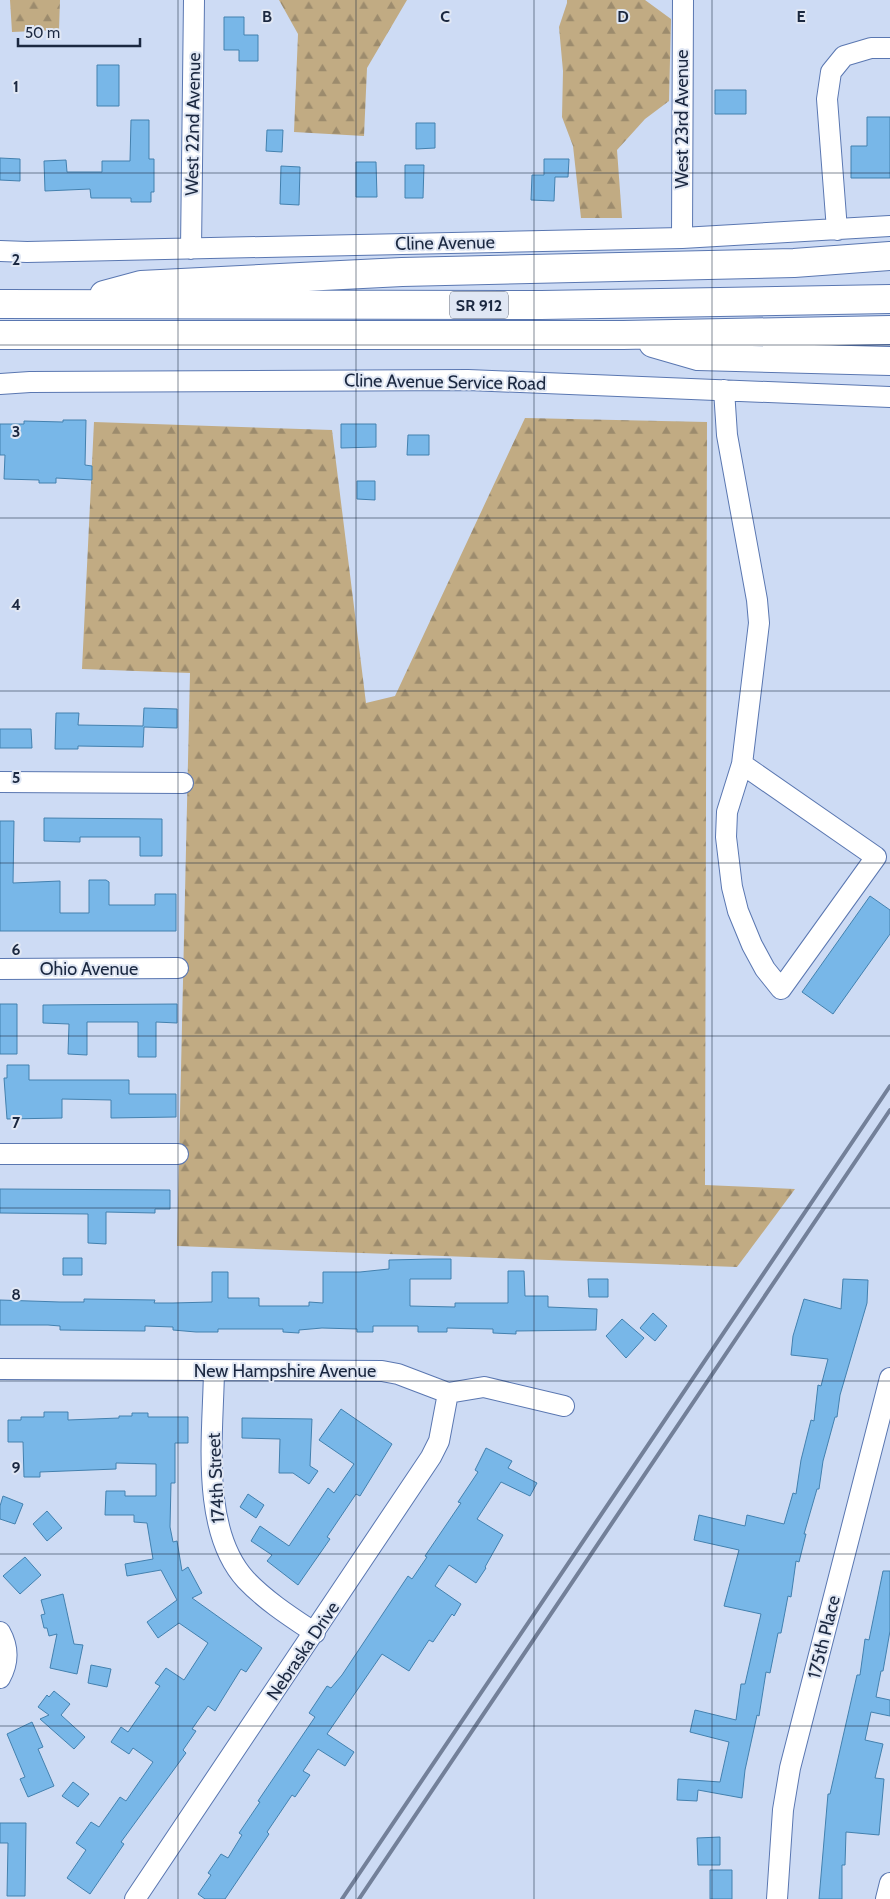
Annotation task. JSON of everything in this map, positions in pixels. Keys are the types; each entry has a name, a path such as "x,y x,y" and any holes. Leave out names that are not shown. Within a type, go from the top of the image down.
{"highway":[{"path":"69,304 141,285 402,272 794,263 890,256"},
{"name":"SR 912","path":"0,304 541,305 890,299"},
{"name":"SR 912","path":"0,335 623,335 890,330"},
{"path":"623,335 698,356 890,360"}],"street":[{"name":"West 22nd Avenue","path":"192,249 194,0"},
{"name":"West 23rd Avenue","path":"682,238 683,0"},
{"path":"837,230 827,99 831,72 844,56 871,48 890,48"},
{"name":"Cline Avenue","path":"0,251 192,249 682,238 890,226"},
{"name":"Cline Avenue Service Road","path":"0,384 30,382 468,380 890,396"},
{"path":"724,390 727,435 758,610 758,646 742,764 731,795 726,825 732,887 738,911 752,945 765,969 781,989 876,857 742,764"},
{"path":"0,782 183,783"},
{"name":"Ohio Avenue","path":"0,969 178,968"},
{"path":"0,1154 178,1154"},
{"name":"New Hampshire Avenue","path":"0,1368 382,1371 398,1374 448,1393"},
{"name":"174th Street","path":"214,1371 213,1486 216,1518 221,1539 231,1560 251,1584 271,1603 315,1633"},
{"name":"175th Place","path":"777,1899 783,1810 790,1768 890,1378"},
{"path":"448,1393 484,1387 564,1406"},
{"name":"Nebraska Drive","path":"135,1899 315,1633 431,1457 439,1441 448,1393"},
{"path":"0,1632 5,1642 7,1655 6,1668 0,1678"},
{"path":"886,1899 890,1883"}],"green space":[{"path":"10,0 60,0 59,30 12,32"},
{"path":"279,0 407,0 367,68 364,136 294,132 298,34"},
{"path":"567,0 645,0 671,19 669,101 645,119 617,150 622,218 581,218 573,146 562,117 563,71 559,27"},
{"path":"525,418 707,422 705,1185 795,1189 737,1267 177,1246 190,673 82,669 94,422 332,430 366,703 395,696"}],"building":[{"path":"224,17 244,17 244,35 258,35 258,61 239,61 239,50 224,50"},
{"path":"97,65 119,65 119,106 97,106"},
{"path":"715,90 746,90 746,114 715,114"},
{"path":"867,117 890,117 890,178 851,178 851,146 867,146"},
{"path":"131,120 149,120 149,159 154,159 154,192 151,192 151,202 131,202 131,198 91,198 90,189 45,191 44,161 66,160 67,172 102,172 102,161 130,161"},
{"path":"416,123 435,123 435,148 416,149"},
{"path":"267,130 283,130 282,152 266,151"},
{"path":"0,158 20,159 20,181 0,180"},
{"path":"544,159 569,159 568,177 555,177 554,201 531,200 532,175 544,175"},
{"path":"356,162 376,162 377,197 356,197"},
{"path":"405,165 424,165 423,198 405,198"},
{"path":"281,166 300,167 299,205 280,204"},
{"path":"63,420 86,420 85,465 92,466 92,480 56,478 56,483 39,483 39,480 4,479 5,455 0,455 0,424 24,424 24,421 63,422"},
{"path":"341,424 376,424 376,447 341,448"},
{"path":"408,435 429,435 429,455 407,455"},
{"path":"357,481 375,481 375,500 357,499"},
{"path":"144,708 177,709 177,728 144,727 143,747 78,746 78,749 55,749 56,713 79,713 78,725 143,726"},
{"path":"0,729 31,729 32,748 0,748"},
{"path":"44,818 162,819 162,856 140,856 140,837 80,837 80,842 44,841"},
{"path":"0,821 14,821 13,883 60,881 60,913 89,913 89,880 106,880 109,882 109,905 155,905 155,894 176,894 176,931 0,931"},
{"path":"870,896 890,910 890,934 833,1014 802,992"},
{"path":"0,1004 17,1004 17,1054 0,1054"},
{"path":"177,1004 177,1023 156,1022 156,1057 138,1057 138,1022 87,1022 87,1055 68,1054 69,1024 43,1023 43,1005"},
{"path":"7,1065 29,1065 29,1080 129,1080 129,1094 176,1094 176,1117 111,1118 111,1100 62,1099 62,1118 7,1119 4,1078 7,1078"},
{"path":"0,1189 170,1190 170,1209 155,1209 155,1213 106,1212 106,1244 88,1243 88,1214 0,1213"},
{"path":"63,1258 82,1258 82,1275 63,1275"},
{"path":"451,1259 451,1279 410,1279 410,1306 455,1307 455,1303 508,1303 508,1271 524,1271 525,1296 548,1296 548,1307 597,1309 596,1330 516,1331 516,1334 493,1333 493,1329 447,1328 447,1332 418,1332 418,1326 373,1326 373,1332 357,1332 357,1329 322,1328 299,1330 299,1333 283,1332 283,1329 218,1329 218,1332 196,1332 173,1330 173,1327 145,1326 145,1331 60,1330 60,1326 48,1325 0,1325 0,1300 84,1302 84,1299 155,1300 154,1303 212,1302 212,1272 228,1272 228,1298 259,1298 259,1306 309,1306 309,1302 323,1303 323,1272 360,1272 389,1269 389,1260"},
{"path":"588,1279 608,1279 608,1297 589,1297"},
{"path":"843,1279 868,1280 867,1303 840,1395 837,1417 835,1417 823,1461 819,1489 817,1489 804,1534 806,1534 799,1562 796,1561 791,1597 788,1596 781,1633 778,1633 770,1673 766,1672 759,1716 757,1715 745,1770 742,1798 698,1790 697,1801 677,1800 678,1779 720,1782 729,1742 690,1732 695,1710 736,1720 741,1684 745,1684 761,1614 724,1606 739,1550 694,1540 699,1515 745,1526 747,1515 784,1524 793,1493 796,1494 801,1460 811,1420 814,1421 818,1385 821,1386 828,1359 791,1355 793,1336 804,1299 841,1309"},
{"path":"653,1313 667,1326 655,1341 640,1328"},
{"path":"622,1319 644,1338 626,1358 606,1336"},
{"path":"341,1409 392,1444 360,1496 356,1494 327,1537 330,1539 298,1585 267,1561 272,1555 251,1541 260,1526 289,1546 328,1488 334,1493 354,1464 319,1440"},
{"path":"44,1412 68,1412 68,1420 119,1418 119,1416 132,1416 132,1413 148,1413 148,1417 188,1417 188,1443 175,1443 175,1483 171,1483 170,1527 173,1542 177,1541 182,1571 188,1567 202,1593 192,1598 262,1648 246,1672 241,1669 215,1711 208,1706 192,1729 196,1731 183,1750 186,1753 121,1842 124,1844 90,1894 67,1878 86,1850 76,1843 91,1822 99,1827 120,1797 126,1801 153,1762 133,1748 129,1754 111,1742 121,1727 128,1732 160,1686 155,1683 166,1668 184,1680 208,1643 179,1623 158,1638 147,1622 177,1600 161,1570 127,1576 125,1564 153,1559 147,1523 134,1522 134,1515 105,1515 106,1491 125,1491 125,1496 156,1496 156,1464 116,1463 116,1469 40,1472 40,1477 24,1477 23,1442 8,1442 8,1420 21,1420 21,1417 44,1417"},
{"path":"242,1418 312,1419 310,1466 318,1471 309,1484 293,1473 279,1473 280,1439 242,1438"},
{"path":"486,1448 512,1461 508,1468 537,1483 530,1496 501,1482 477,1519 503,1535 486,1568 476,1583 449,1565 435,1586 461,1604 454,1616 452,1614 433,1642 429,1640 409,1671 382,1654 327,1734 354,1752 345,1766 318,1749 303,1771 310,1775 295,1797 292,1795 267,1832 269,1834 225,1899 205,1899 198,1894 211,1875 208,1873 221,1854 228,1858 242,1835 239,1833 260,1802 258,1801 315,1717 309,1713 327,1686 331,1688 342,1675 408,1576 412,1579 427,1557 425,1556 461,1503 458,1502 478,1472 475,1470"},
{"path":"248,1494 264,1505 256,1518 240,1507"},
{"path":"3,1496 23,1504 15,1524 0,1519 0,1506"},
{"path":"47,1511 62,1528 47,1541 33,1524"},
{"path":"25,1557 41,1575 20,1594 3,1576"},
{"path":"883,1571 890,1571 890,1631 876,1697 890,1700 890,1716 871,1712 865,1740 883,1744 875,1778 884,1779 879,1835 846,1832 845,1865 842,1865 842,1899 819,1899 828,1794 830,1794 857,1675 860,1675 865,1639 869,1640"},
{"path":"63,1594 74,1644 83,1645 77,1674 50,1668 57,1634 49,1636 47,1628 44,1628 41,1615 45,1614 41,1600"},
{"path":"91,1665 111,1669 107,1687 88,1683"},
{"path":"54,1691 70,1704 61,1715 85,1737 74,1749 40,1719 49,1715 38,1707 47,1695 49,1697"},
{"path":"32,1722 43,1747 38,1749 54,1786 28,1797 20,1779 25,1777 7,1734"},
{"path":"73,1782 89,1794 78,1807 62,1796"},
{"path":"0,1823 26,1823 25,1896 7,1896 8,1843 0,1843"},
{"path":"720,1837 720,1865 698,1865 697,1838"},
{"path":"710,1870 732,1870 732,1899 710,1899"}],"railway":[{"path":"342,1899 890,1086"},
{"path":"359,1899 890,1110"}]}
